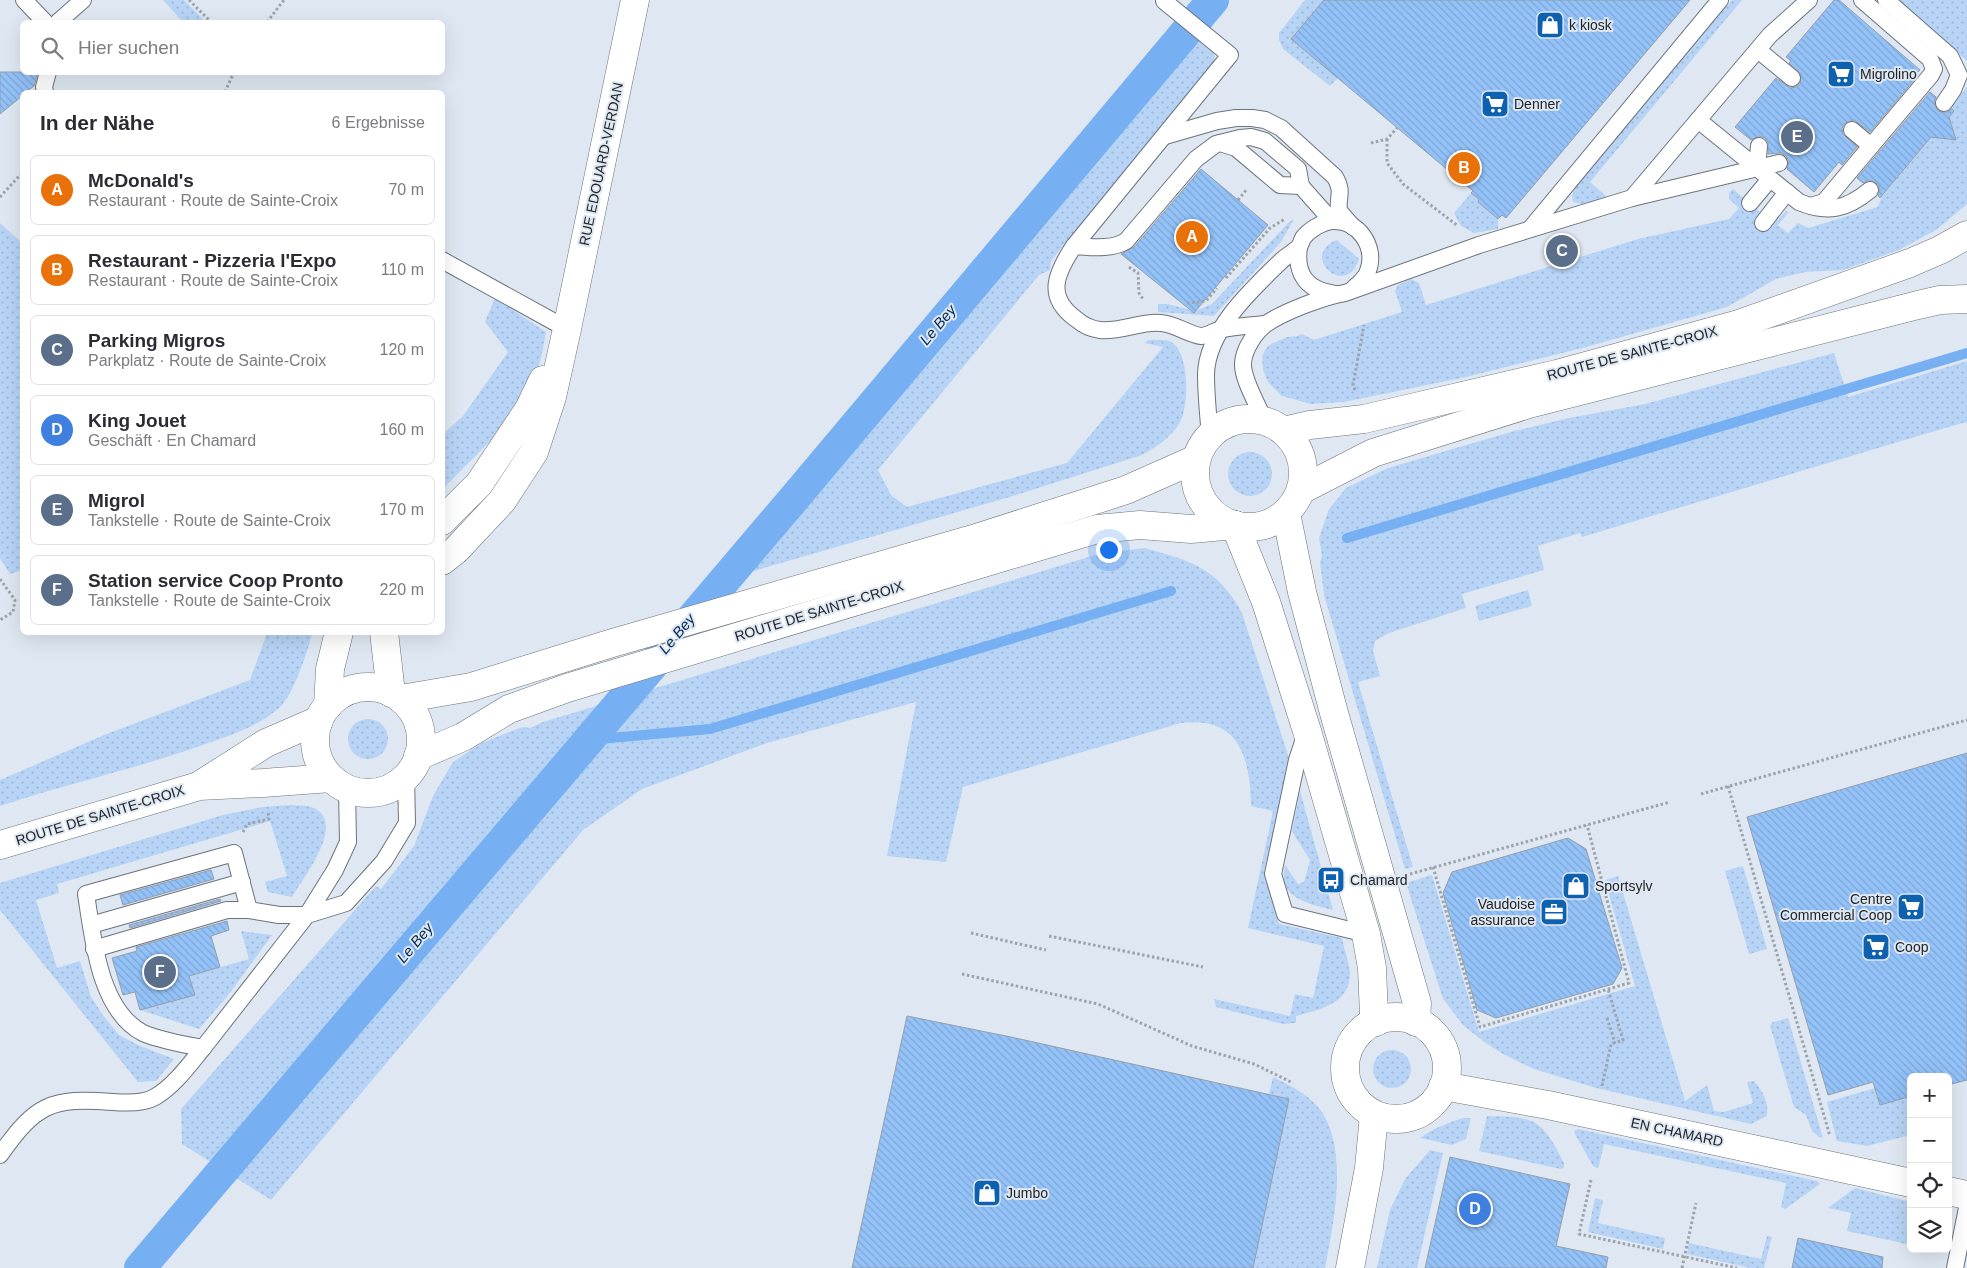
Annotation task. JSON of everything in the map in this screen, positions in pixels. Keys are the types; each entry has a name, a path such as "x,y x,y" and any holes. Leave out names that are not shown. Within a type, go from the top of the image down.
{"main road":[{"name":"RUE EDOUARD-VERDAN","path":"568,329 635,0"},
{"name":"ROUTE DE SAINTE-CROIX","path":"1274,426 1310,425 1364,419 1557,374 1738,324 1910,263 1940,250 1967,235"},
{"name":"ROUTE DE SAINTE-CROIX","path":"1301,490 1373,453 1529,404 1918,305 1940,300 1967,299"},
{"path":"445,519 479,484 529,409 568,329"},
{"path":"445,559 502,501 534,452 552,397 568,329"},
{"path":"1245,418 1274,426 1295,444 1302,458 1304,475 1301,490 1295,503 1286,513 1271,523 1253,527 1235,525 1219,518 1207,507 1198,492 1195,475 1196,459 1210,435 1226,424 1245,418"},
{"name":"ROUTE DE SAINTE-CROIX","path":"396,696 471,687 609,644 973,539 1126,490 1196,459"},
{"path":"1286,513 1302,592 1417,1003 1416,1022"},
{"path":"1235,525 1266,602 1307,731 1366,934 1372,968 1376,1022"},
{"name":"ROUTE DE SAINTE-CROIX","path":"412,766 509,709 567,688 1097,529 1140,526 1192,529 1235,525"},
{"path":"323,713 341,694 357,688 374,688 396,696 410,708 420,731 420,744 412,766 394,786 379,792 362,793 339,783 321,766 316,751 315,735 323,713 330,669 338,635"},
{"path":"385,635 396,696"},
{"name":"ROUTE DE SAINTE-CROIX","path":"199,786 266,743 323,713"},
{"name":"ROUTE DE SAINTE-CROIX","path":"0,845 199,786 339,783"},
{"path":"1396,1017 1416,1022 1431,1032 1442,1048 1446,1067 1443,1086 1432,1104 1416,1115 1391,1119 1374,1115 1362,1107 1351,1093 1345,1077 1345,1060 1351,1044 1362,1030 1376,1022 1396,1017"},
{"name":"EN CHAMARD","path":"1443,1086 1548,1105 1907,1181"},
{"path":"1350,1268 1369,1168 1374,1115"},
{"path":"1952,1192 1967,1195"}],"lane":[{"path":"24,0 43,20"},
{"path":"60,20 83,0"},
{"path":"1530,229 1720,0"},
{"path":"1632,198 1770,35 1809,0"},
{"path":"1763,223 1799,200 1824,202 1931,76 1934,69 1930,59 1862,0"},
{"path":"1886,0 1950,56 1959,75 1953,90 1944,103"},
{"path":"1164,1 1225,51 1165,136 1074,246 1060,271 1058,302 1063,309 1078,321 1093,329 1100,330 1162,323 1202,336 1221,329 1265,324"},
{"path":"1758,50 1792,78"},
{"path":"45,90 48,75"},
{"path":"1165,136 1217,121 1236,118 1252,118 1273,123 1335,177 1341,193 1339,211 1366,240 1370,250 1371,261 1368,272 1363,281 1345,293 1323,292 1312,287 1306,281 1298,265 1299,247"},
{"path":"1698,120 1770,179 1799,200 1828,209 1854,203 1870,190"},
{"path":"1852,130 1871,146"},
{"path":"1074,246 1121,245 1196,158 1220,142 1251,137 1265,141 1298,169 1302,186 1332,221 1354,228"},
{"path":"1220,142 1236,148 1280,184 1302,186"},
{"path":"1757,168 1758,146"},
{"path":"1354,288 1530,229 1632,198 1779,163"},
{"path":"1750,203 1770,179"},
{"path":"1210,435 1206,373 1212,346 1221,329 1232,313 1256,287 1299,247 1310,231 1321,224 1332,221"},
{"path":"445,262 568,329"},
{"path":"1274,426 1244,374 1243,362 1251,340 1265,324 1279,316 1335,294"},
{"path":"1202,336 1209,358"},
{"path":"1307,731 1298,760 1273,874 1285,914 1366,934"},
{"path":"94,949 227,910 249,910 279,915 307,914 346,903 384,861 407,823 412,766"},
{"path":"0,1155 14,1135 32,1116 50,1105 85,1100 128,1103 154,1098 175,1081 203,1048 307,914 335,870 348,842 339,783"},
{"path":"203,1048 143,1032 121,1015 107,988 94,949 86,894 234,853 249,910"},
{"path":"91,926 242,882"},
{"path":"1955,1268 1967,1208"}],"path":[{"path":"188,0 209,20"},
{"path":"269,20 284,0"},
{"path":"226,90 233,75"},
{"path":"1370,143 1387,139 1397,128"},
{"path":"1387,139 1387,163 1403,184 1464,231"},
{"path":"0,197 20,175"},
{"path":"1182,304 1206,301 1270,228 1286,218"},
{"path":"1122,266 1127,266 1138,274 1140,293 1144,301"},
{"path":"1357,398 1353,385 1364,325"},
{"path":"0,579 15,600 13,612 0,620"},
{"path":"1701,794 1967,720"},
{"path":"1728,786 1830,1136"},
{"path":"1408,874 1670,802"},
{"path":"234,853 247,824 270,818 265,804"},
{"path":"1433,867 1480,1027 1629,983 1587,825"},
{"path":"971,933 1046,950"},
{"path":"1049,936 1202,967"},
{"path":"962,974 1098,1004 1192,1046 1254,1064 1293,1083"},
{"path":"1601,1094 1611,1044 1623,1040 1608,989"},
{"path":"1607,1018 1615,1043"},
{"path":"1591,1180 1579,1234 1737,1268"},
{"path":"1682,1268 1696,1203"}],"shaded area":[{"path":"163,0 184,0 204,20 181,20"},
{"path":"1305,0 1324,0 1291,39 1338,78 1330,86 1283,49 1279,40 1279,33"},
{"path":"1732,0 1742,0 1590,182 1608,198 1582,204 1573,202 1572,196 1578,182"},
{"path":"1896,0 1967,0 1967,61"},
{"path":"1191,35 1214,54 1215,60 1051,261 1050,270 1039,275 878,470 891,495 907,507 1067,463 1163,347 1145,343 1148,340 1171,342 1182,356 1185,367 1185,404 1180,422 1173,432 1158,445 1142,455 1013,496 733,577"},
{"path":"1967,87 1967,204 1936,230 1899,250 1843,270 1805,272 1776,279 1727,307 1586,347 1466,377 1344,402 1311,404 1282,396 1268,382 1263,370 1262,357 1265,350 1269,345 1287,337 1302,334 1314,340 1402,312 1395,291 1398,285 1411,279 1419,283 1426,305 1638,239 1729,219 1739,208 1729,199 1729,193 1733,189 1760,212 1756,218 1768,230 1787,210 1788,213 1778,225 1788,233 1798,223 1808,228 1878,207 1881,198 1933,135 1939,138 1948,137 1952,130 1952,125 1947,119 1954,111 1950,108"},
{"path":"1471,193 1479,199 1478,202 1498,219 1498,229 1474,233 1461,226 1454,213"},
{"path":"1294,219 1281,242 1214,316 1158,312 1158,304 1167,304 1196,311 1212,304"},
{"path":"0,223 20,241 20,571 10,574 0,558"},
{"path":"1337,240 1359,259 1353,271 1345,275 1336,275 1328,270 1323,263 1322,255 1326,247"},
{"path":"495,298 546,332 539,366 531,384 510,417 445,487 445,432 463,416 508,352 485,322"},
{"path":"1834,353 1848,397 1967,361 1967,424 1966,422 1918,436 1582,537 1580,533 1538,546 1544,570 1462,594 1466,608 1389,633 1375,641 1373,651 1380,676 1358,682 1413,867 1405,869 1324,595 1319,538 1329,509 1346,488 1388,468 1514,431 1569,418 1645,404"},
{"path":"1254,452 1266,458 1271,465 1271,483 1266,490 1259,495 1246,496 1234,490 1229,483 1228,470 1234,458 1241,453"},
{"path":"1145,548 1176,557 1202,568 1223,586 1242,613 1289,758 1264,873 1279,924 1342,938 1350,973 1349,983 1345,992 1332,1004 1296,1016 1296,1023 1283,1024 1216,1007 1214,999 1290,1016 1295,994 1313,998 1324,946 1248,928 1273,811 1251,806 1248,772 1244,757 1238,744 1229,734 1217,726 1201,723 1181,723 963,787 946,862 887,856 916,702 767,743 642,789 583,830 271,1200 182,1144 181,1109 376,886 381,889 414,846 433,796 453,762 482,743 523,727 530,728 543,722 1102,553"},
{"path":"1528,590 1532,606 1479,621 1475,606"},
{"path":"266,635 311,635 290,694 279,708 261,721 231,735 175,754 0,806 0,780 104,735 250,680"},
{"path":"372,719 379,722 385,728 388,739 387,747 379,756 372,759 364,759 357,756 349,747 348,735 351,728 360,720"},
{"path":"1300,791 1333,910 1297,898 1287,888 1284,881 1285,865 1298,884 1304,882 1310,860 1292,831"},
{"path":"292,805 311,807 322,814 326,824 325,836 320,849 292,897 268,892 265,882 287,876 270,821 57,884 59,893 36,900 57,968 80,961 91,997 119,1035 138,1045 174,1059 156,1081 138,1082 0,910 0,883 223,815 262,807"},
{"path":"1743,866 1767,949 1749,954 1725,871"},
{"path":"1432,875 1479,1032 1635,986 1605,880 1618,876 1685,1101 1707,1085 1714,1111 1724,1112 1753,1103 1747,1082 1754,1081 1765,1097 1767,1116 1751,1124 1596,1088 1534,1069 1503,1054 1483,1041 1463,1025 1443,999 1406,883"},
{"path":"241,931 272,935 230,993 199,1029 140,1010 195,995 189,976 249,959"},
{"path":"1788,1018 1823,1138 1812,1131 1806,1115 1794,1107 1770,1026 1773,1022"},
{"path":"1392,1050 1406,1055 1411,1069 1406,1083 1392,1088 1378,1083 1373,1069 1378,1055"},
{"path":"1273,1077 1303,1093 1318,1107 1328,1123 1334,1142 1337,1163 1337,1185 1325,1268 1253,1268 1289,1099 1269,1094"},
{"path":"1875,1088 1907,1095 1907,1136 1867,1146 1837,1141 1827,1102"},
{"path":"1487,1116 1517,1118 1536,1123 1543,1129 1556,1148 1564,1163 1564,1167 1561,1169 1479,1151"},
{"path":"1463,1118 1471,1118 1466,1139 1452,1145 1420,1138 1430,1131"},
{"path":"1578,1129 1817,1181 1820,1184 1785,1209 1781,1207 1786,1183 1604,1144 1597,1168 1593,1166 1575,1134 1574,1131"},
{"path":"1430,1150 1443,1153 1417,1268 1377,1268 1390,1210 1405,1179"},
{"path":"1855,1188 1907,1201 1907,1244 1847,1231 1851,1213 1828,1208"},
{"path":"1595,1198 1603,1200 1598,1223 1665,1238 1663,1249 1588,1232"},
{"path":"1767,1236 1772,1237 1764,1268 1750,1268 1687,1254 1689,1243 1761,1259"}],"building":[{"path":"1324,0 1690,0 1506,218 1502,215 1498,219 1478,202 1479,199 1471,193 1473,191 1291,39"},
{"path":"1834,0 1839,0 1920,70 1912,78 1914,80 1870,132 1854,120 1845,123 1842,128 1843,134 1857,147 1842,165 1839,162 1814,192 1787,169 1789,161 1786,156 1781,153 1768,154 1768,142 1765,138 1759,136 1751,140 1735,127 1776,78 1790,88 1800,84 1801,74 1789,63 1791,61 1786,57"},
{"path":"0,72 20,72 20,75 37,75 34,86 29,90 20,90 20,98 0,114"},
{"path":"1930,92 1936,97 1934,103 1938,111 1944,113 1952,109 1954,111 1949,117 1956,140 1931,137 1880,198 1878,196 1880,189 1878,184 1869,180 1863,183 1857,178"},
{"path":"1201,169 1268,225 1194,313 1121,254 1134,247"},
{"name":"Coop","path":"1967,753 1967,1080 1952,1084 1952,1073 1907,1073 1907,1097 1880,1105 1873,1082 1828,1095 1747,817"},
{"path":"1568,838 1586,849 1622,968 1613,984 1496,1018 1477,1010 1443,893 1452,872"},
{"path":"211,870 214,879 123,905 120,895"},
{"path":"220,899 221,901 130,928 129,925"},
{"path":"227,921 229,930 211,936 220,967 189,976 195,995 140,1010 135,992 123,995 112,958 137,951 136,947"},
{"path":"907,1016 1011,1037 1289,1099 1253,1268 852,1268"},
{"path":"1450,1157 1570,1184 1556,1246 1608,1257 1606,1268 1425,1268"},
{"path":"1798,1238 1883,1257 1882,1268 1792,1268"}],"waterway":[{"name":"Le Bey","path":"140,1268 791,502 1213,0"},
{"path":"1347,538 1967,353"},
{"path":"588,740 710,729 1171,591"}],"place":[{"name":"k kiosk","path":"1550,25"},
{"name":"Migrolino","path":"1841,74"},
{"name":"Denner","path":"1495,104"},
{"name":"Migrol","path":"1797,137"},
{"name":"Restaurant - Pizzeria l'Expo","path":"1464,168"},
{"name":"McDonald's","path":"1192,237"},
{"name":"Parking Migros","path":"1562,251"},
{"name":"Chamard","path":"1331,880"},
{"name":"Sportsylv","path":"1576,886"},
{"name":"Centre Commercial Coop","path":"1911,907"},
{"name":"Vaudoise assurance","path":"1554,912"},
{"name":"Coop","path":"1876,947"},
{"name":"Station service Coop Pronto","path":"160,972"},
{"name":"Jumbo","path":"987,1193"},
{"name":"King Jouet","path":"1475,1209"}]}
